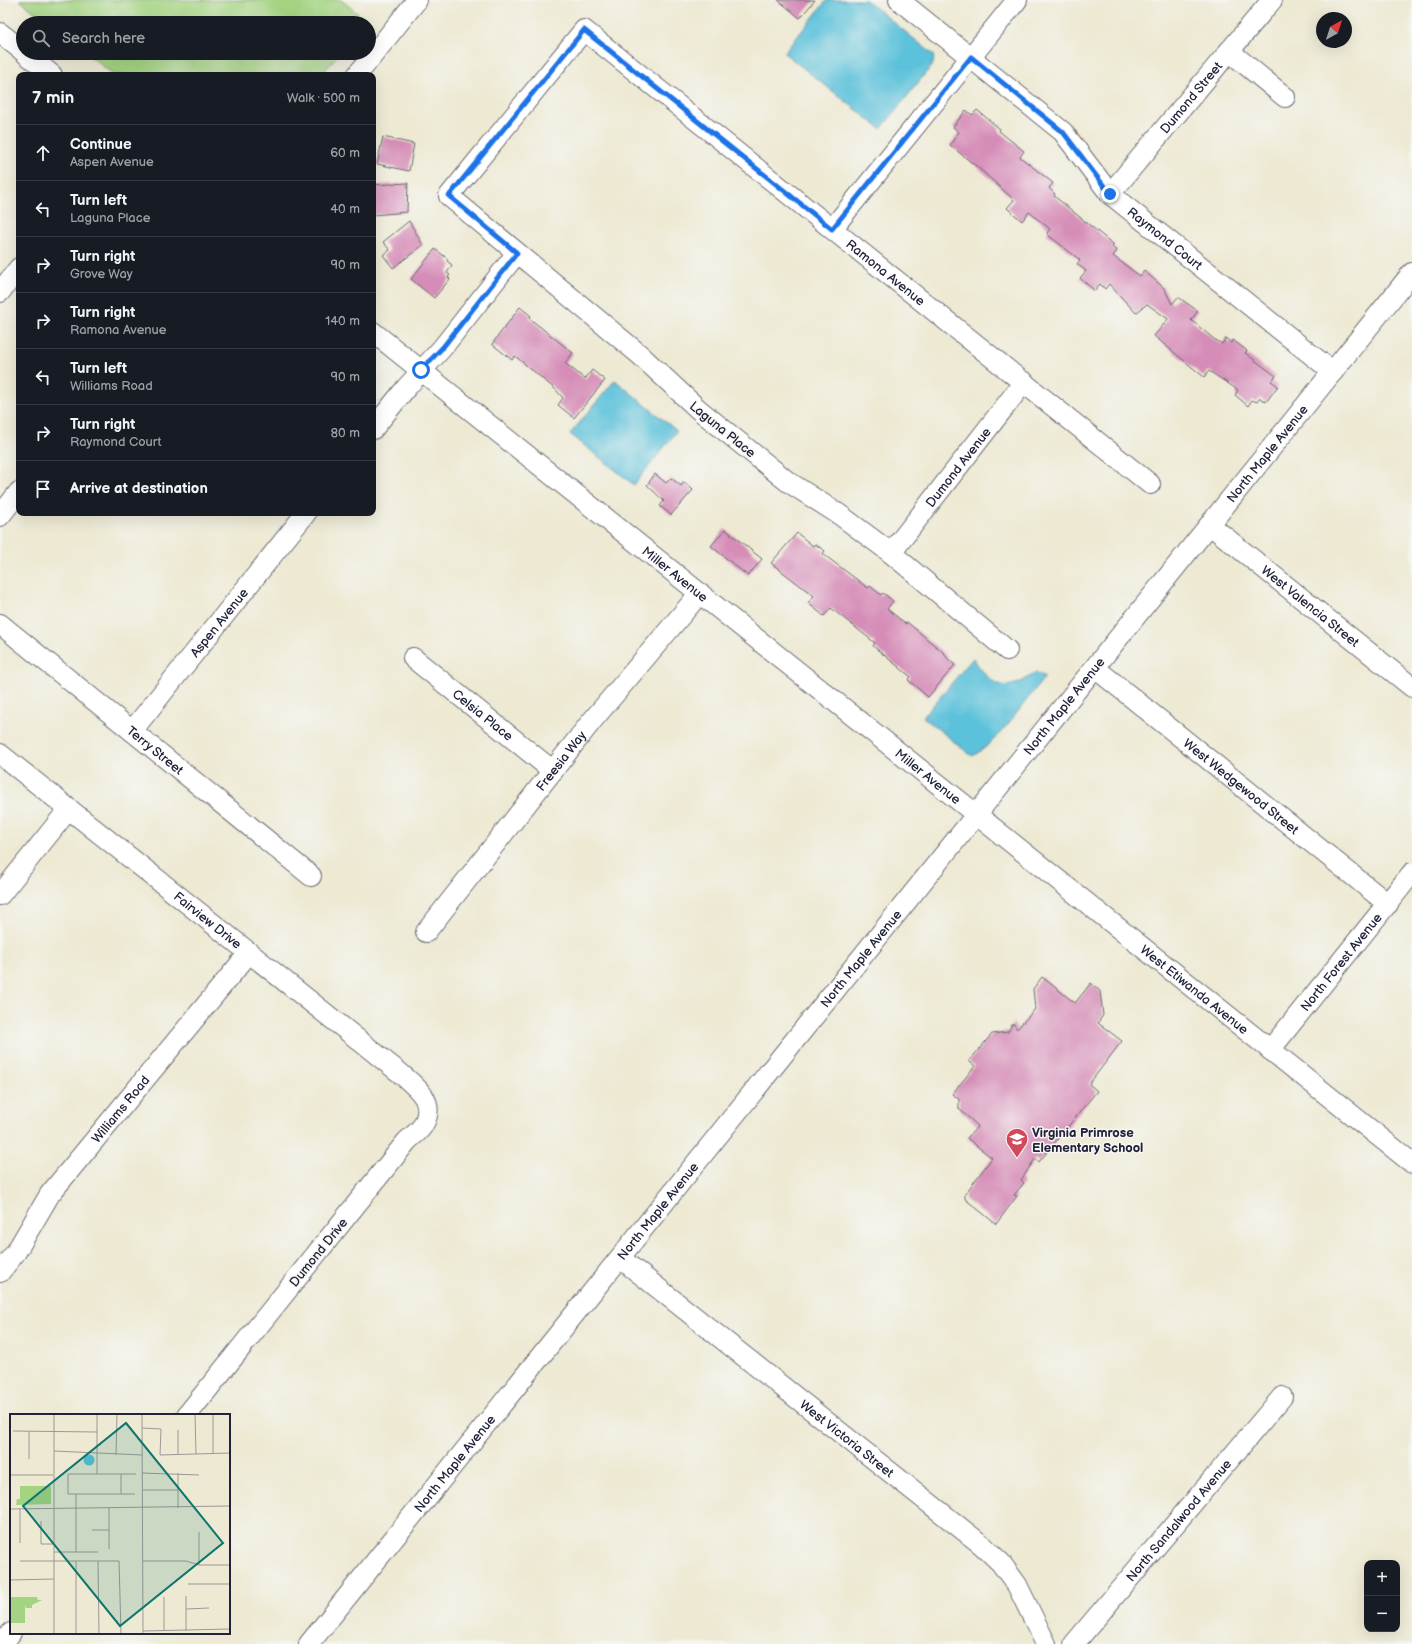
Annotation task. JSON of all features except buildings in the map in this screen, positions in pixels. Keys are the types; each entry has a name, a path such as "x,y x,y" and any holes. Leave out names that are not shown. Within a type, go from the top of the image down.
{"street":[{"path":"376,51 417,0"},
{"name":"Raymond Court","path":"899,0 1063,132 1110,194 1333,372"},
{"path":"832,229 1017,0"},
{"name":"Dumond Street","path":"1110,194 1272,0"},
{"name":"Ramona Avenue","path":"449,196 584,30 1150,484"},
{"path":"0,33 16,46"},
{"path":"1230,51 1285,97"},
{"path":"34,60 48,72"},
{"path":"359,72 369,60"},
{"name":"Laguna Place","path":"449,196 639,354 698,409 775,472 840,515 891,553 1007,650"},
{"path":"376,425 421,370 443,347 517,253"},
{"path":"0,292 16,272"},
{"name":"North Maple Avenue","path":"309,1644 1096,668 1412,273"},
{"name":"Miller Avenue","path":"377,333 421,370 977,815"},
{"name":"Dumond Avenue","path":"891,553 1024,382"},
{"path":"0,516 16,496"},
{"name":"Aspen Avenue","path":"132,731 304,516"},
{"name":"West Valencia Street","path":"1210,525 1412,687"},
{"name":"Freesia Way","path":"426,932 591,722 700,593"},
{"name":"Terry Street","path":"0,624 311,876"},
{"name":"Celsia Place","path":"413,658 553,771"},
{"name":"West Wedgewood Street","path":"1096,668 1388,904"},
{"name":"Fairview Drive","path":"0,754 68,810 415,1086"},
{"path":"0,895 68,810"},
{"name":"West Etiwanda Avenue","path":"977,815 1412,1163"},
{"name":"North Forest Avenue","path":"1270,1050 1412,874"},
{"name":"Williams Road","path":"0,1272 16,1252 50,1194 249,953"},
{"name":"Dumond Drive","path":"188,1414 407,1141 423,1126 427,1106 424,1095 415,1086"},
{"name":"West Victoria Street","path":"620,1258 982,1545 1001,1563 1017,1585 1046,1644"},
{"name":"North Sandalwood Avenue","path":"1074,1644 1282,1396"},
{"path":"2,1644 10,1634"}],"green space":[{"path":"20,0 341,0 361,16 39,16"},
{"path":"95,60 334,60 324,72 110,72"}],"water":[{"path":"827,0 866,0 934,55 933,64 881,129 784,53"},
{"path":"615,380 677,431 634,485 570,434"},
{"path":"973,658 986,675 993,681 1007,686 1016,684 1036,672 1045,677 1002,732 982,750 972,756 923,717"}],"place":[{"name":"Virginia Primrose Elementary School","path":"1017,1158"}],"route":[{"path":"421,370 443,347 517,253 449,196 584,30 832,229 971,57 1063,132 1110,194"}]}
